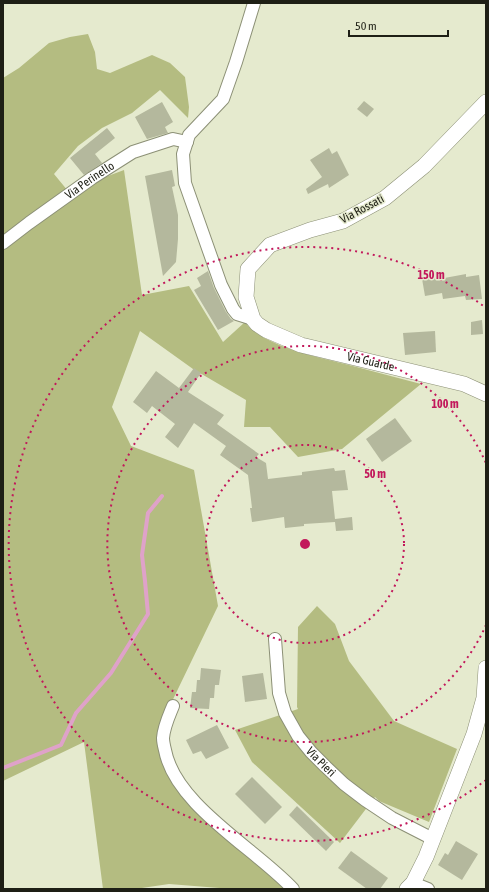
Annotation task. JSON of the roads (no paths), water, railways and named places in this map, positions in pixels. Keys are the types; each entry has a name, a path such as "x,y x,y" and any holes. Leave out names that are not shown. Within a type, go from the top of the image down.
{"street":[{"path":"254,3 223,100 190,135 183,154 185,183 221,285 237,314 255,321"},
{"name":"Via Rossati","path":"255,321 246,297 248,269 270,245 310,230 343,221 385,198 424,166 486,102"},
{"name":"Via Perinello","path":"3,243 92,178 133,152 173,139 187,142"},
{"name":"Via Guarde","path":"255,321 266,330 301,345 464,384 486,394"},
{"name":"Via Pieri","path":"275,639 279,693 285,713 298,736 311,752 335,776 364,800 392,818 433,839"},
{"path":"428,889 410,886 426,857 474,734 484,698 486,668"},
{"path":"173,706 165,726 163,739 167,759 172,772 186,792 211,818 254,853 293,889"}],"waterway":[{"path":"3,768 61,745 76,713 111,673 148,614 142,555 148,513 162,496"}]}
